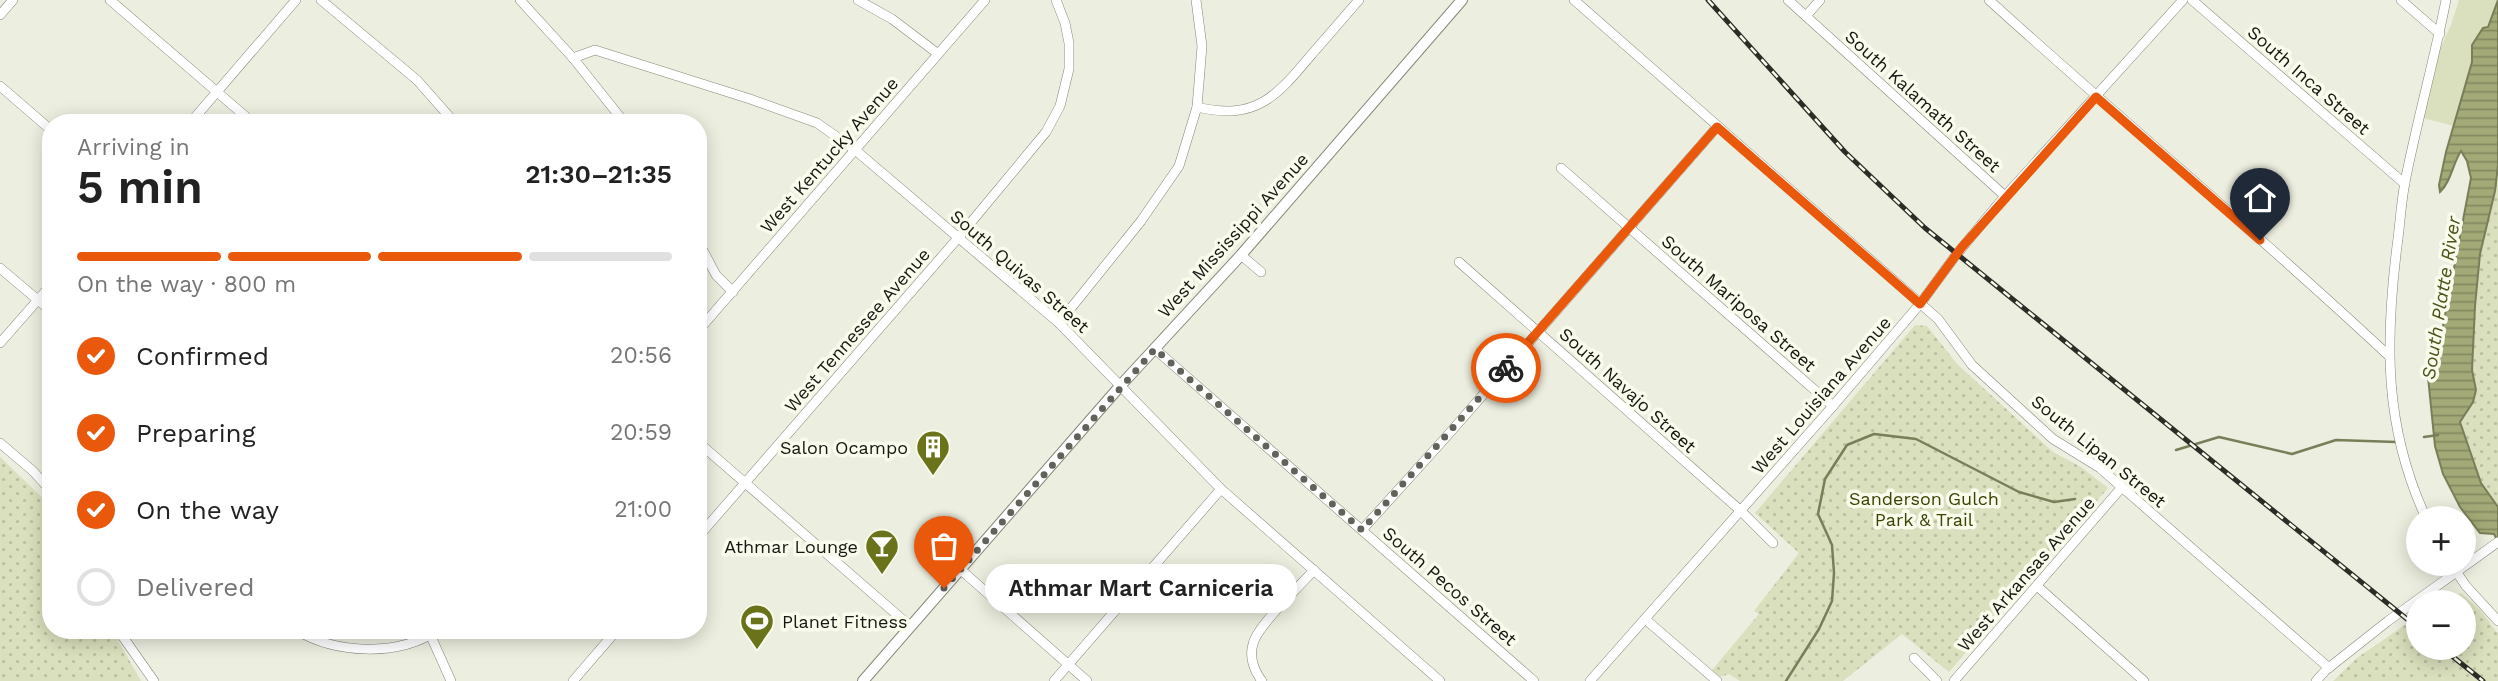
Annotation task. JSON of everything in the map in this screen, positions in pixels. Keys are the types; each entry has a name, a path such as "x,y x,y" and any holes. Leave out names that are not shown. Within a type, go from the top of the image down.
{"main road":[{"name":"West Mississippi Avenue","path":"863,681 1121,385 1241,255 1462,0"}],"street":[{"path":"0,15 13,0"},
{"path":"110,0 243,114"},
{"path":"198,114 296,0"},
{"path":"321,0 417,80 447,114"},
{"path":"520,0 573,58 618,114"},
{"path":"858,0 892,19 937,52"},
{"name":"West Kentucky Avenue","path":"707,321 937,52 985,0"},
{"name":"West Tennessee Avenue","path":"707,526 958,238 1046,132 1060,106 1069,69 1069,43 1056,0"},
{"path":"1059,323 1141,221 1179,166 1197,107 1202,47 1196,0"},
{"path":"1197,107 1220,113 1232,112 1246,110 1270,99 1295,75 1359,0"},
{"name":"South Lipan Street","path":"1574,0 1938,319 1960,350 1982,374 2053,439 2100,468 2329,668"},
{"name":"South Kalamath Street","path":"1788,0 2006,197"},
{"path":"1806,16 1820,0"},
{"path":"1989,0 2388,355"},
{"name":"West Louisiana Avenue","path":"1590,681 1833,406 2006,197 2183,0"},
{"name":"South Inca Street","path":"2192,0 2405,184"},
{"path":"2401,0 2440,34"},
{"path":"2421,506 2407,471 2396,429 2388,355 2394,268 2405,184 2446,0"},
{"name":"South Quivas Street","path":"573,58 595,50 739,95 817,123 854,149 1059,323 1221,488 1440,681"},
{"path":"0,86 42,122"},
{"path":"1362,530 1717,127"},
{"name":"South Mariposa Street","path":"1561,168 1833,406"},
{"path":"1241,255 1261,272"},
{"path":"707,258 716,275 733,292"},
{"name":"South Navajo Street","path":"1459,262 1741,511 1773,543"},
{"path":"0,268 42,303"},
{"path":"0,343 42,295"},
{"name":"South Pecos Street","path":"1155,349 1535,681"},
{"path":"0,443 42,481"},
{"path":"707,450 910,626"},
{"name":"West Arkansas Avenue","path":"1954,681 2122,487"},
{"path":"1054,681 1221,488"},
{"path":"2476,558 2498,542"},
{"path":"960,569 1087,681"},
{"path":"1262,681 1254,667 1251,652 1256,635 1314,570"},
{"path":"2316,681 2444,576"},
{"path":"2459,576 2498,621"},
{"path":"2037,586 2144,681"},
{"path":"1645,619 1717,681"},
{"path":"123,639 154,681"},
{"path":"311,639 341,647 380,649 411,639"},
{"path":"435,639 451,681"},
{"path":"573,681 610,639"},
{"path":"1914,658 1937,681"}],"green space":[{"path":"2459,0 2498,0 2488,27 2472,45 2472,62 2454,126 2423,118 2441,47"},
{"path":"2498,165 2498,507 2481,483 2460,422 2476,390 2472,370 2480,254 2495,191"},
{"name":"Sanderson Gulch Park & Trail","path":"1915,325 1927,326 1957,364 2053,452 2081,467 2108,488 1949,672 1902,634 1843,681 1740,681 1729,674 1720,677 1712,670 1759,614 1754,611 1799,553 1755,513"},
{"path":"0,457 42,497 42,639 117,639 141,681 0,681"},
{"path":"2476,607 2498,634 2498,681 2333,681 2357,658 2406,624 2406,660 2476,660"}],"shaded area":[{"path":"2498,0 2498,165 2495,191 2480,254 2472,370 2476,390 2473,402 2460,422 2481,483 2498,507 2498,542 2494,534 2480,533 2476,528 2476,506 2459,506 2443,474 2435,446 2428,377 2437,358 2471,178 2467,161 2461,151 2447,183 2440,192 2439,185 2472,62 2472,45 2483,28 2488,27"}],"waterway":[{"path":"1786,681 1819,629 1832,601 1832,545 1818,514 1825,479 1847,445 1874,434 1916,439 2019,492 2054,502 2075,499"},
{"path":"2424,437 2438,435"},
{"path":"2176,450 2219,437 2292,454 2336,440 2396,442"}],"railway":[{"path":"1708,0 1845,152 1925,228 2406,618"},
{"path":"2457,660 2483,681"}],"way so far":[{"path":"944,588 1155,349 1362,530 1506,368"}],"place":[{"name":"Salon Ocampo","path":"933,477"},
{"name":"Athmar Lounge","path":"882,576"},
{"name":"Athmar Mart Carniceria","path":"944,588"},
{"name":"Planet Fitness","path":"757,651"}],"route":[{"path":"1506,368 1717,127 1920,304 1962,247 2096,97 2260,240"}],"water label":[{"name":"South Platte River","path":"2441,298"}]}
